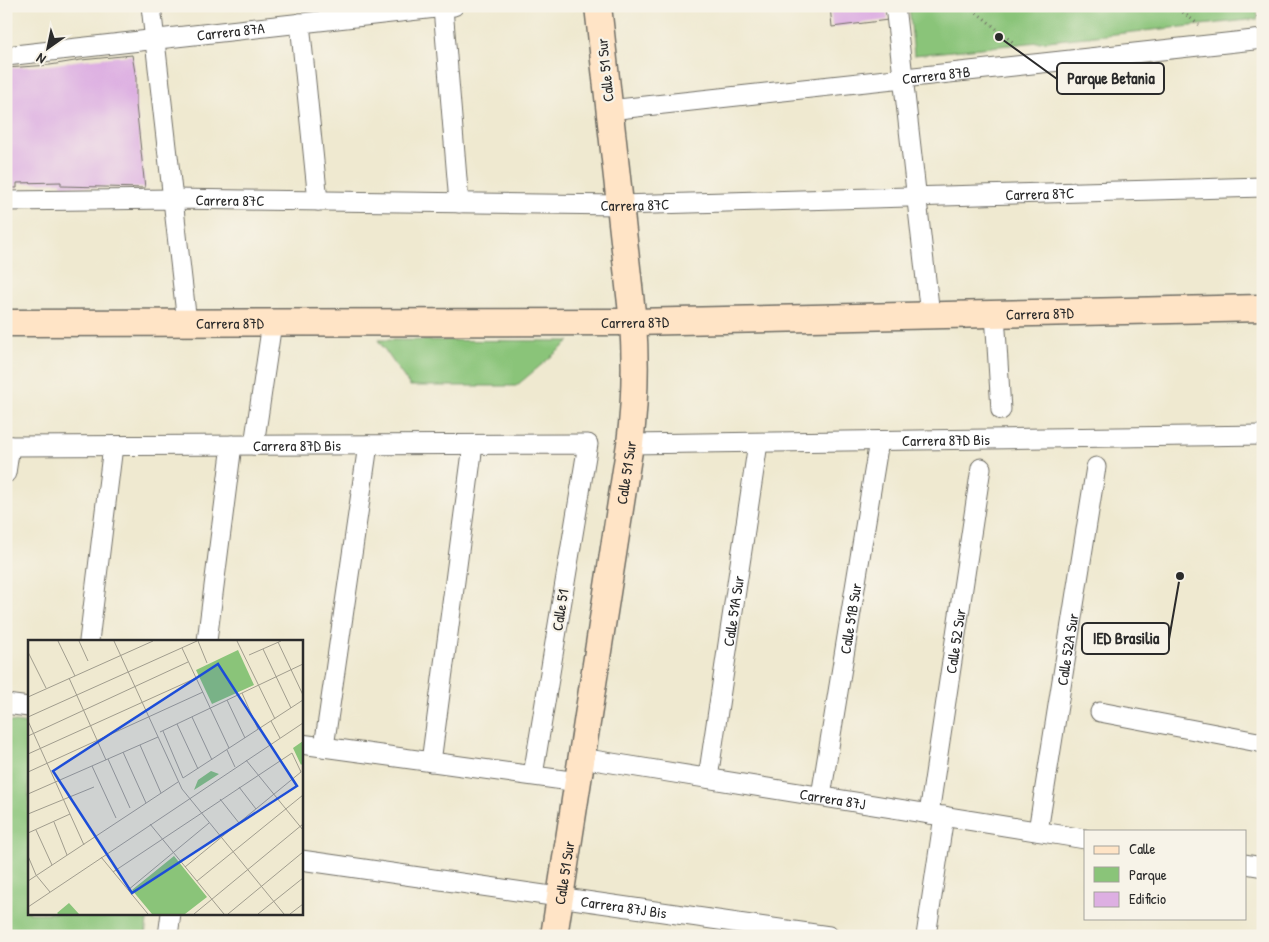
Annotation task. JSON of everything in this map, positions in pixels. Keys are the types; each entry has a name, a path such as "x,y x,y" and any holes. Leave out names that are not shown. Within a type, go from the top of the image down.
{"street":[{"path":"151,6 187,323"},
{"name":"Calle 51 Sur","path":"554,936 630,444 635,389 636,359 633,322 598,6"},
{"path":"895,6 930,315"},
{"path":"448,7 459,203"},
{"name":"Carrera 87A","path":"6,56 448,7"},
{"path":"300,23 318,201"},
{"name":"Carrera 87B","path":"609,110 1263,39"},
{"name":"Carrera 87C","path":"6,201 173,199 620,205 1263,187"},
{"name":"Carrera 87D","path":"6,323 633,322 1263,308"},
{"path":"995,314 1000,410"},
{"path":"254,445 272,323"},
{"name":"Carrera 87D Bis","path":"630,444 1263,435"},
{"name":"Calle 51B Sur","path":"822,796 879,441"},
{"name":"Calle 51A Sur","path":"708,778 758,443"},
{"name":"Carrera 87D Bis","path":"8,446 588,444"},
{"name":"Calle 51","path":"533,776 588,444"},
{"path":"324,747 368,445"},
{"path":"431,762 473,445"},
{"path":"6,473 8,446"},
{"path":"89,640 113,446"},
{"path":"207,640 232,446"},
{"name":"Calle 52A Sur","path":"1038,831 1096,467"},
{"name":"Calle 52 Sur","path":"926,936 936,815 981,468"},
{"path":"6,704 28,707"},
{"path":"1100,712 1263,743"},
{"name":"Carrera 87J","path":"302,744 533,776 580,770 708,778 1084,839"},
{"name":"Carrera 87J Bis","path":"302,860 829,936"},
{"path":"1246,864 1263,867"},
{"path":"168,936 171,914"}],"path":[{"path":"969,6 1038,64"},
{"path":"1176,6 1200,25 1190,26"},
{"path":"1249,20 1258,19 1257,6"},
{"path":"1006,45 1025,43"}],"green space":[{"path":"909,6 1257,6 1258,19 914,55"},
{"path":"378,340 570,341 516,386 410,386"},
{"path":"6,721 28,724 28,914 148,914 145,936 6,936"}],"building":[{"path":"830,6 886,6 888,20 832,27"},
{"path":"132,55 136,78 136,105 145,188 61,186 61,182 17,183 17,188 6,188 6,68 50,65"}],"place":[{"name":"Parque Betania","path":"999,37"},
{"name":"IED Brasilia","path":"1180,576"}]}
